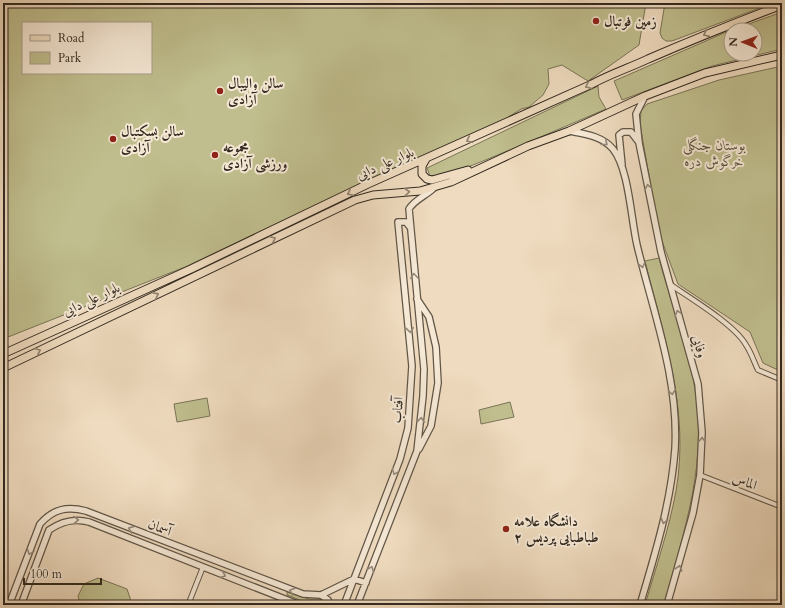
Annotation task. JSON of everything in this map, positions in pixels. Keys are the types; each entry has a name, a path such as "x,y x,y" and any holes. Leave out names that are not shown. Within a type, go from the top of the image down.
{"main road":[{"name":"بلوار علی دایی","path":"3,354 191,269 368,184 592,84 609,74 720,28 782,5"},
{"name":"بلوار علی دایی","path":"3,368 355,200 373,195 420,190 451,182 528,146 569,131 645,96 705,73 782,55"},
{"path":"426,159 422,166 422,174 427,179 432,180 491,164"}],"street":[{"name":"وفایی","path":"645,96 636,114 639,143 656,233 698,384 702,432 700,475 693,513 667,605"},
{"path":"569,131 592,136 604,141 613,150 624,173"},
{"path":"639,143 631,132 623,132 620,135 624,173 637,244 669,369 675,429 675,448 668,505 640,605"},
{"name":"آفتاب","path":"357,605 417,452 424,396 424,369 416,298 409,209 414,202 426,196 435,187"},
{"name":"آفتاب","path":"344,605 400,459 408,428 412,366 398,222 406,222 410,227"},
{"path":"670,285 700,304 728,326 746,343 758,370 782,380"},
{"path":"416,298 429,317 436,347 438,382 431,426 417,452"},
{"name":"الماس","path":"700,475 782,507"},
{"name":"آسمان","path":"9,605 40,524 50,514 64,508 86,511 293,591 309,595 321,595"},
{"name":"آسمان","path":"21,605 49,530 57,525 71,520 89,522 300,605"},
{"path":"188,605 203,567"},
{"path":"329,605 328,600 321,595 354,579 366,583"}],"green space":[{"name":"مجموعه ورزشی آزادی","path":"3,3 646,3 639,45 588,81 562,65 548,69 549,84 543,95 529,107 521,109 493,127 320,203 185,267 3,339"},
{"path":"665,3 773,3 672,41 666,41 662,38 660,33"},
{"path":"782,12 782,49 763,54 763,22 754,22"},
{"path":"723,33 723,62 728,62 712,66 622,100 614,81"},
{"name":"بوستان جنگلی خرگوش دره","path":"782,66 782,372 763,363 750,332 678,284 659,233 640,124 641,111 647,104 719,80"},
{"path":"598,86 599,97 606,109 467,167 437,176 430,176 427,168"},
{"path":"659,258 690,363 693,378 697,409 697,466 687,521 665,605 645,605 670,520 676,491 679,462 680,432 673,374 645,261"},
{"path":"207,398 210,416 177,422 174,404"},
{"path":"510,402 514,417 481,424 479,410"},
{"path":"98,578 127,589 131,601 129,605 80,605 78,596 84,584"},
{"path":"287,592 309,599 321,599 325,601 326,605 313,605 287,595"}],"place":[{"name":"زمین فوتبال","path":"596,21"},
{"name":"سالن والیبال آزادی","path":"220,91"},
{"name":"سالن بسکتبال آزادی","path":"113,139"},
{"name":"مجموعه ورزشی آزادی","path":"215,155"},
{"name":"دانشگاه علامه طباطبایی پردیس ۲","path":"506,529"}]}
